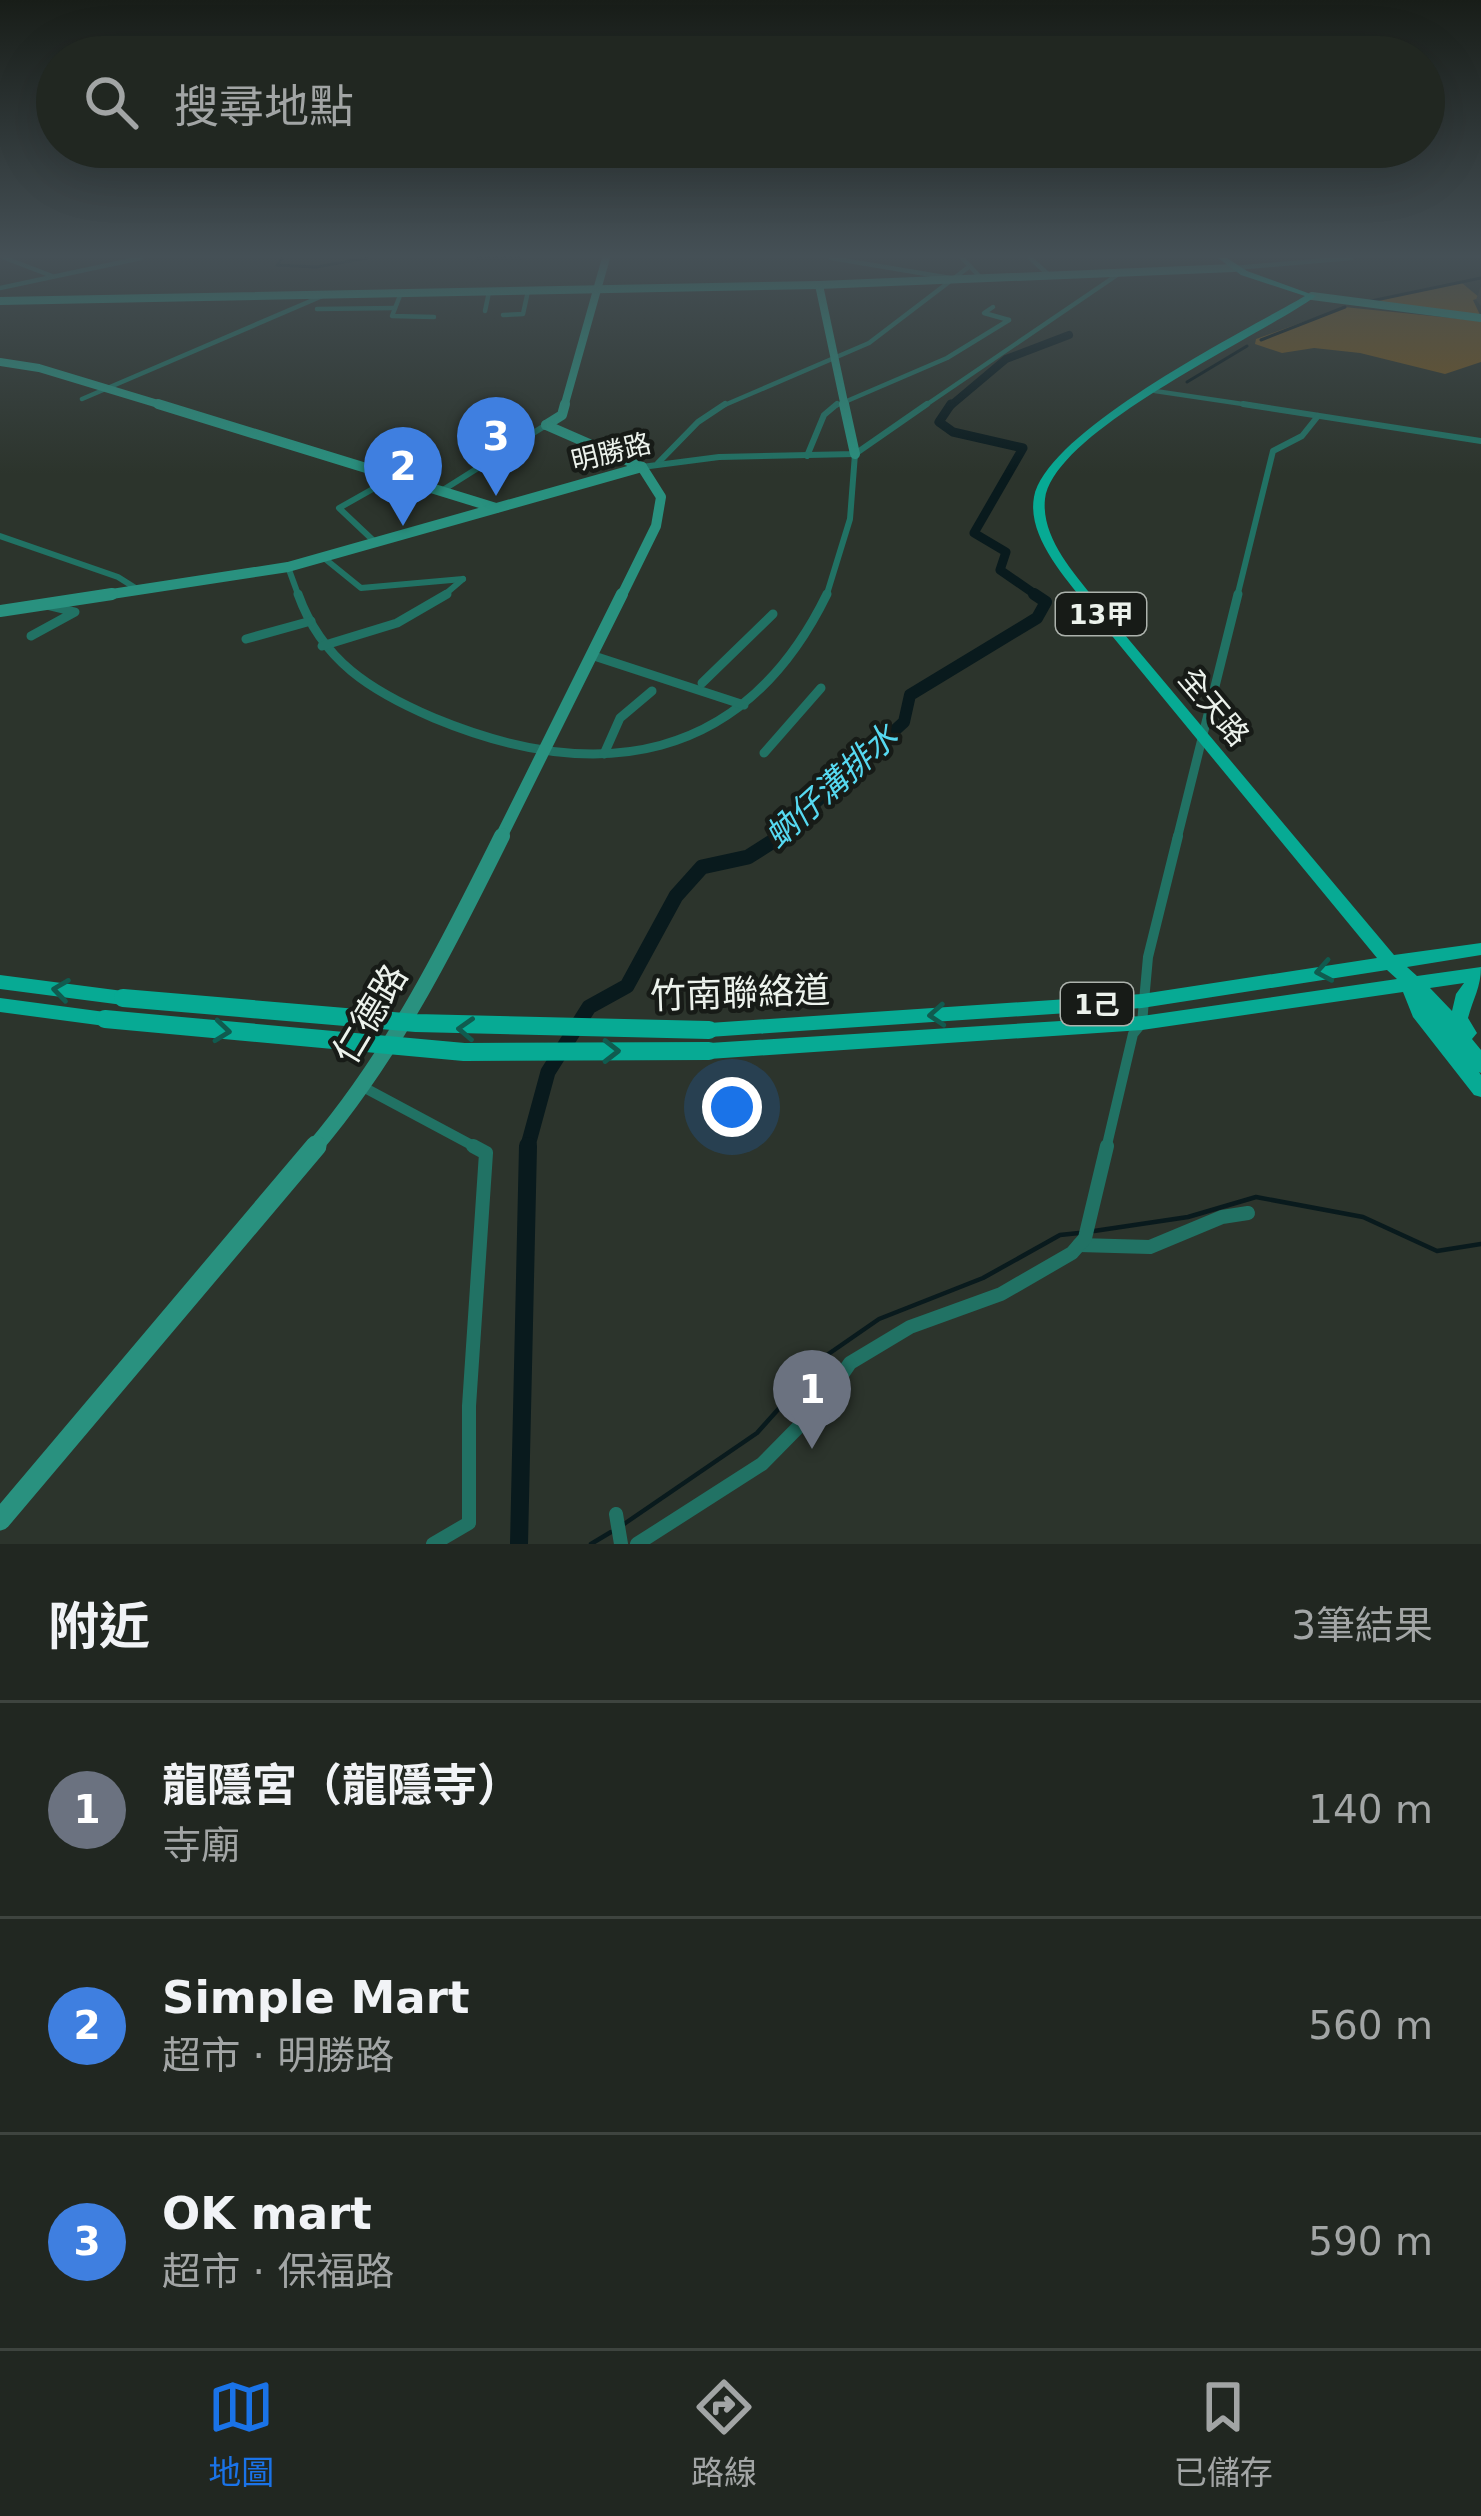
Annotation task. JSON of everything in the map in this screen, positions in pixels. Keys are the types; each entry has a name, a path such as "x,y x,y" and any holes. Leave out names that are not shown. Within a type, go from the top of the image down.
{"main road":[{"name":"全天路","path":"1256,330 1066,449 1045,478 1040,516 1068,572 1409,983"},
{"name":"竹南聯絡道","path":"0,982 317,1021 503,1031 709,1030 1142,1001 1481,949"},
{"name":"竹南聯絡道","path":"0,1005 464,1052 710,1052 1142,1023 1481,974"},
{"path":"1481,974 1465,994 1459,1018 1481,1061"},
{"name":"13甲","path":"1409,983 1436,1005 1481,1061"},
{"name":"13甲","path":"1409,983 1420,1012 1481,1089"}],"street":[{"path":"82,399 242,330"},
{"path":"443,490 562,415 585,330"},
{"path":"288,567 322,646 402,705 544,754 604,754 696,735 743,705 799,647 834,592 846,552 855,454 829,330"},
{"path":"658,463 683,432 722,402 836,360 888,330"},
{"path":"807,456 824,415 845,398 946,358 992,330"},
{"path":"855,454 1036,330"},
{"path":"0,362 39,368 496,508"},
{"path":"1155,392 1481,441"},
{"path":"637,1544 762,1464 824,1401 850,1363 910,1327 1001,1294 1085,1236 1133,1034 1142,1023 1142,1001 1273,451 1303,436 1318,416"},
{"path":"546,425 642,467"},
{"name":"明勝路","path":"0,610 288,567 658,463 855,454"},
{"name":"仁德路","path":"0,1520 365,1088 440,960 661,512 658,488 642,467"},
{"path":"376,543 339,508 395,476"},
{"path":"0,536 118,577 137,589"},
{"path":"322,646 406,622 442,601 463,580 417,579 361,589 324,558"},
{"path":"32,636 75,612 41,604"},
{"path":"702,683 773,614"},
{"path":"246,639 310,621"},
{"path":"591,655 743,705"},
{"path":"764,753 820,688"},
{"path":"604,754 620,718 652,691"},
{"path":"365,1088 487,1153 469,1406 469,1523 433,1544"},
{"path":"1085,1236 1150,1247 1222,1217 1248,1213"},
{"path":"616,1514 621,1544"}],"shaded area":[{"path":"1281,330 1481,330 1481,362 1445,374 1360,353 1314,348 1282,353 1255,344 1256,339"}],"waterway":[{"path":"1261,340 1286,330"},
{"name":"蚋仔溝排水","path":"949,407 1006,359 1069,335"},
{"path":"1187,382 1247,346"},
{"name":"蚋仔溝排水","path":"949,407 939,422 953,432 1023,448 974,533 1006,552 1000,570 1039,597"},
{"name":"蚋仔溝排水","path":"776,839 904,722 910,695 1037,618 1046,602 1034,594"},
{"name":"蚋仔溝排水","path":"527,1149 548,1072 589,1007 627,986 676,896 702,867 748,857 781,836"},
{"name":"蚋仔溝排水","path":"519,1544 528,1146"},
{"path":"1094,1231 1188,1217 1256,1197 1363,1217 1437,1251 1481,1244"},
{"path":"624,1524 757,1433 827,1355 879,1319 983,1278 1060,1235 1079,1233"},
{"path":"591,1544 611,1532"}],"place":[{"name":"OK mart","path":"496,496"},
{"name":"Simple Mart","path":"403,526"},
{"name":"龍隱宮（龍隱寺）","path":"812,1449"}]}
